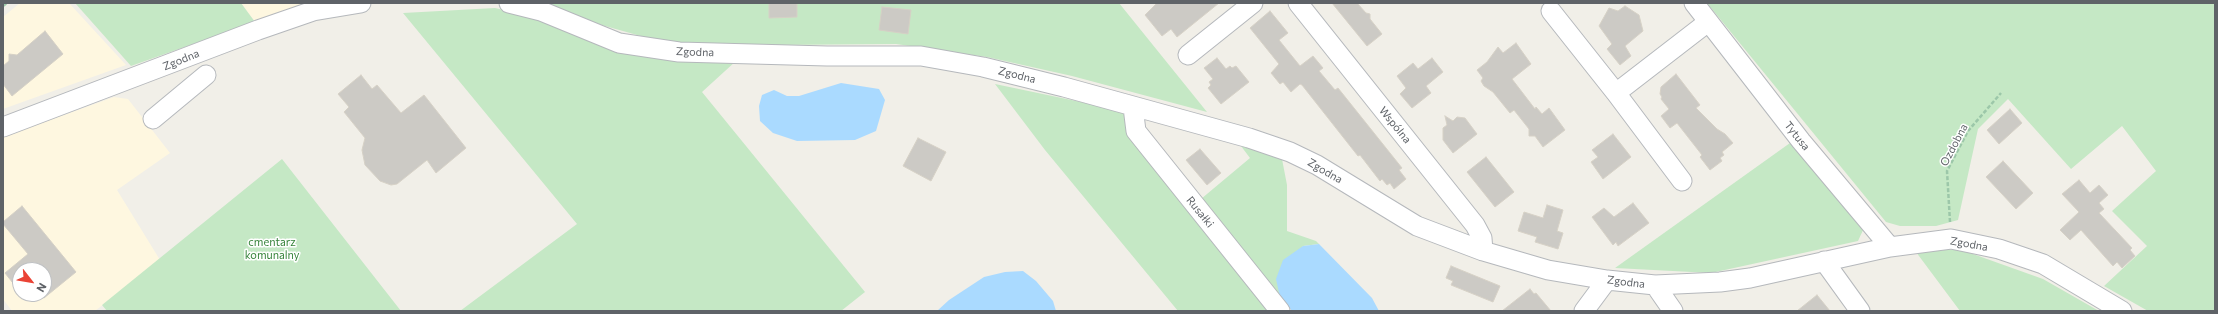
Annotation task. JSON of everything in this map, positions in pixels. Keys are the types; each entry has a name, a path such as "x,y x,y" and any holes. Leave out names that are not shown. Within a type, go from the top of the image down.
{"street":[{"name":"Zgodna","path":"3,127 258,30 313,11 361,3"},
{"name":"Zgodna","path":"509,3 541,11 619,43 679,52 827,56 921,56 982,66 1249,138 1290,152 1317,165 1417,226 1483,251 1548,270 1607,280 1654,285 1735,280 1890,247 1951,239 1999,249 2043,264 2122,311"},
{"path":"1188,55 1253,3"},
{"name":"Wspólna","path":"1298,3 1475,225 1482,238 1483,251"},
{"name":"Tytusa","path":"1694,3 1801,141 1890,247"},
{"path":"1552,11 1682,181"},
{"path":"1616,93 1708,22"},
{"path":"153,119 206,75"},
{"name":"Rusałki","path":"1133,107 1136,131 1280,311"},
{"path":"1824,261 1860,311"},
{"path":"1584,311 1607,280"},
{"path":"1654,285 1673,311"}],"path":[{"path":"3,6 7,3"},
{"name":"Ozdobna","path":"1951,239 1947,171 1968,131 2000,93"}],"shaded area":[{"path":"20,3 69,3 126,65 3,109 3,17"},
{"path":"241,3 317,3 255,22"},
{"path":"114,97 128,99 170,153 117,190 160,260 95,311 12,311 3,299 3,137"}],"green space":[{"path":"75,3 241,3 255,22 131,66"},
{"path":"537,3 1119,3 1207,112 1072,76 987,57 896,44 770,45 662,42 598,24"},
{"path":"1707,3 2215,3 2215,311 2148,311 2104,286 2147,246 2112,211 2156,171 2122,126 2071,169 2008,99 1978,129 1958,220 1936,226 1900,226 1886,222"},
{"path":"495,8 736,61 702,92 865,292 841,311 460,311 577,224 403,13"},
{"path":"995,84 1124,111 1128,132 1273,311 1178,311 1045,150"},
{"path":"1790,143 1864,228 1858,241 1711,273 1615,268"},
{"path":"1241,146 1282,159 1287,185 1287,231 1316,241 1319,244 1303,246 1280,297 1201,199 1250,158"},
{"name":"cmentarz komunalny","path":"282,159 401,311 107,311 102,305"},
{"path":"1959,249 2043,279 2099,311 1960,311 1916,252"}],"water":[{"path":"841,83 879,89 885,100 876,131 855,140 797,141 773,133 760,121 759,106 762,95 774,90 787,96 799,96"},
{"path":"1319,244 1372,298 1379,311 1292,311 1280,297 1276,279 1283,260 1303,246"},
{"path":"1023,271 1036,281 1053,301 1056,311 937,311 949,300 984,277 1005,272"}],"building":[{"path":"769,3 797,3 797,17 769,18"},
{"path":"1157,3 1219,3 1177,37 1171,29 1162,36 1145,15"},
{"path":"1332,3 1357,3 1366,13 1370,14 1370,19 1382,34 1367,46"},
{"path":"1625,6 1639,15 1643,31 1625,46 1631,56 1620,65 1607,49 1612,44 1599,26 1609,8 1618,11"},
{"path":"882,7 911,10 908,34 879,30"},
{"path":"1270,11 1288,33 1279,40 1300,66 1313,56 1323,68 1319,71 1335,90 1338,88 1402,168 1399,170 1406,179 1394,189 1390,183 1387,185 1382,179 1380,181 1360,155 1358,156 1302,85 1300,84 1291,92 1283,82 1280,84 1271,73 1279,64 1250,28"},
{"path":"45,31 63,54 12,96 3,84 3,66 9,61 9,54 17,55"},
{"path":"1516,43 1531,64 1512,79 1535,109 1536,107 1542,114 1549,108 1565,130 1543,147 1535,136 1529,136 1529,129 1514,110 1510,113 1493,92 1484,86 1481,81 1483,78 1477,70 1487,62 1498,47 1503,53"},
{"path":"1217,58 1226,69 1230,66 1232,68 1236,66 1249,82 1221,104 1208,88 1211,85 1209,82 1213,79 1204,68"},
{"path":"1432,58 1443,72 1426,86 1431,93 1412,108 1400,94 1406,88 1397,76 1413,63 1418,69"},
{"path":"1676,74 1700,105 1696,108 1733,143 1722,152 1724,155 1720,158 1722,161 1710,170 1700,157 1702,155 1677,123 1670,128 1661,116 1669,109 1661,99 1661,87"},
{"path":"361,75 372,89 377,85 401,113 424,95 466,148 436,173 427,160 397,184 391,185 380,181 365,165 362,150 365,138 344,112 349,107 338,94"},
{"path":"2010,109 2022,123 1999,144 1987,130"},
{"path":"1445,116 1453,121 1457,117 1465,118 1477,134 1453,153 1443,140 1443,128 1447,125"},
{"path":"1613,134 1631,157 1603,179 1591,162 1598,157 1592,150"},
{"path":"918,138 946,152 931,181 903,166"},
{"path":"1200,149 1221,173 1207,185 1186,160"},
{"path":"1486,157 1514,192 1495,207 1467,172"},
{"path":"2003,161 2033,193 2016,209 1986,177"},
{"path":"2079,180 2090,193 2099,185 2108,195 2099,203 2104,209 2099,213 2132,248 2130,250 2135,256 2122,268 2117,262 2113,266 2081,230 2070,240 2060,230 2079,212 2062,194"},
{"path":"1633,203 1649,223 1618,246 1616,242 1613,245 1592,217 1604,208 1614,217"},
{"path":"1547,205 1563,210 1557,231 1563,233 1558,249 1535,242 1537,237 1518,231 1524,212 1543,218"},
{"path":"22,206 76,272 52,292 52,262 18,262 28,254 3,224 3,222"},
{"path":"1451,266 1500,286 1493,302 1451,285 1453,281 1446,278"},
{"path":"12,267 12,282 5,273"},
{"path":"1530,289 1534,294 1536,293 1551,311 1502,311"},
{"path":"1817,295 1830,311 1797,311"}]}
